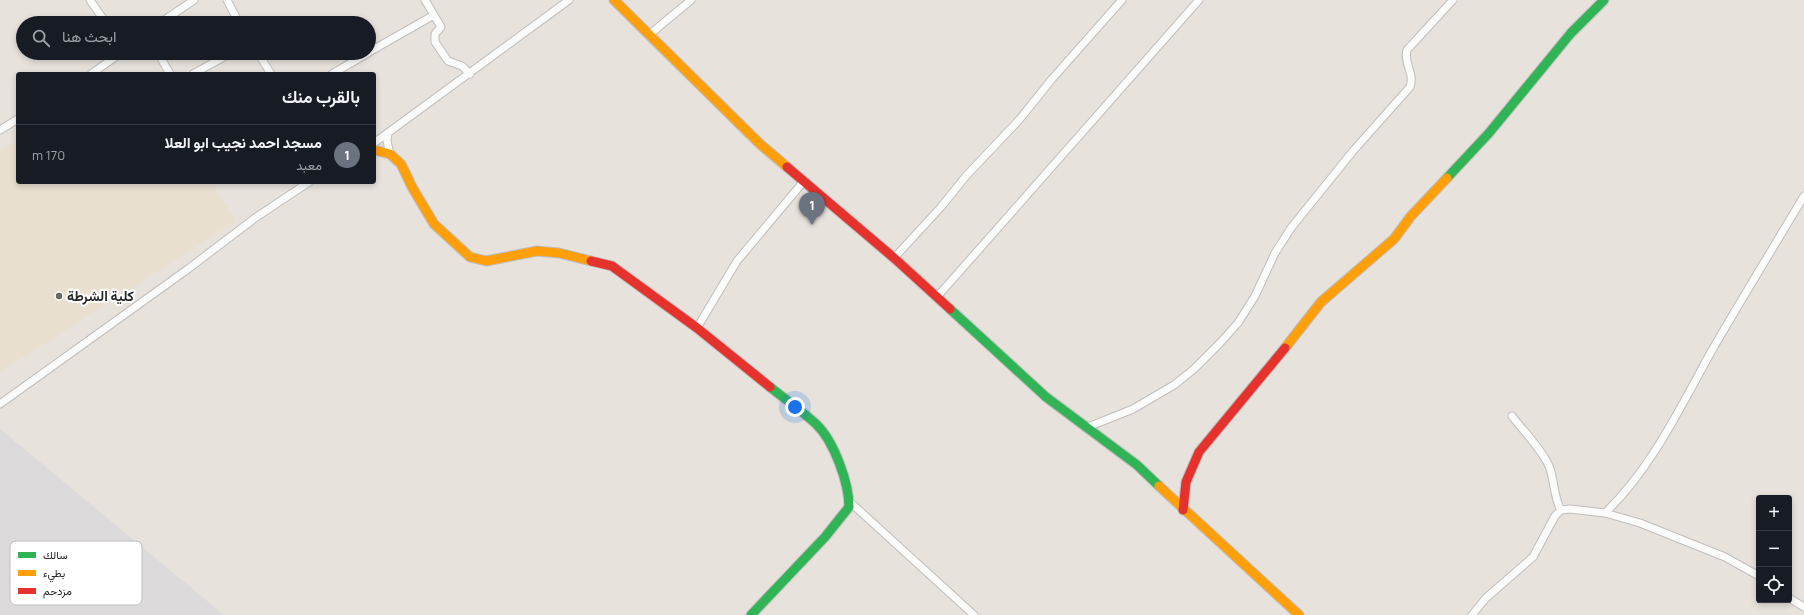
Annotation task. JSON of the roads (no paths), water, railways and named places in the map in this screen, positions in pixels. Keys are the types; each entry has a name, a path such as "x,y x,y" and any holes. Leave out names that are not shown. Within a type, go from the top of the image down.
{"street":[{"path":"90,0 101,16"},
{"path":"170,16 194,0"},
{"path":"226,0 236,16"},
{"path":"425,0 441,27 435,34 435,42 448,62 462,66 470,74"},
{"path":"376,142 569,0"},
{"path":"614,0 760,144 894,258 1046,397 1137,465 1183,510 1299,615"},
{"path":"648,35 691,0"},
{"path":"894,258 941,207 966,176 1019,120 1052,79 1122,0"},
{"path":"937,297 1199,0"},
{"path":"1088,427 1133,409 1174,385 1194,369 1238,323 1256,296 1275,253 1291,228 1343,163 1410,87 1412,78 1406,60 1407,50 1453,0"},
{"path":"1183,510 1186,482 1199,452 1208,439 1252,389 1321,302 1394,239 1411,216 1489,132 1571,33 1604,0"},
{"path":"376,48 434,15"},
{"path":"94,72 111,60"},
{"path":"162,60 169,72"},
{"path":"197,72 218,60"},
{"path":"263,60 271,72"},
{"path":"335,72 356,60"},
{"path":"0,130 16,120"},
{"path":"388,133 387,141 390,154"},
{"path":"376,150 390,154 401,164 412,187 434,224 470,258 486,261 537,251 559,253 612,266 697,328 817,425 826,436 834,451 850,502 974,615"},
{"path":"697,328 736,260 804,181"},
{"path":"0,404 188,269 255,218 306,184"},
{"path":"1604,513 1619,499 1658,447 1730,319 1804,196"},
{"path":"1512,416 1547,463 1552,474 1557,502 1561,510"},
{"path":"752,615 846,512 850,502"},
{"path":"1472,615 1492,593 1533,557 1547,528 1561,510 1570,509 1604,513 1640,522 1725,557 1756,574"},
{"path":"1792,600 1804,607"}],"place":[{"name":"مسجد احمد نجيب ابو العلا","path":"812,225"},
{"name":"كلية الشرطة","path":"59,296"}]}
